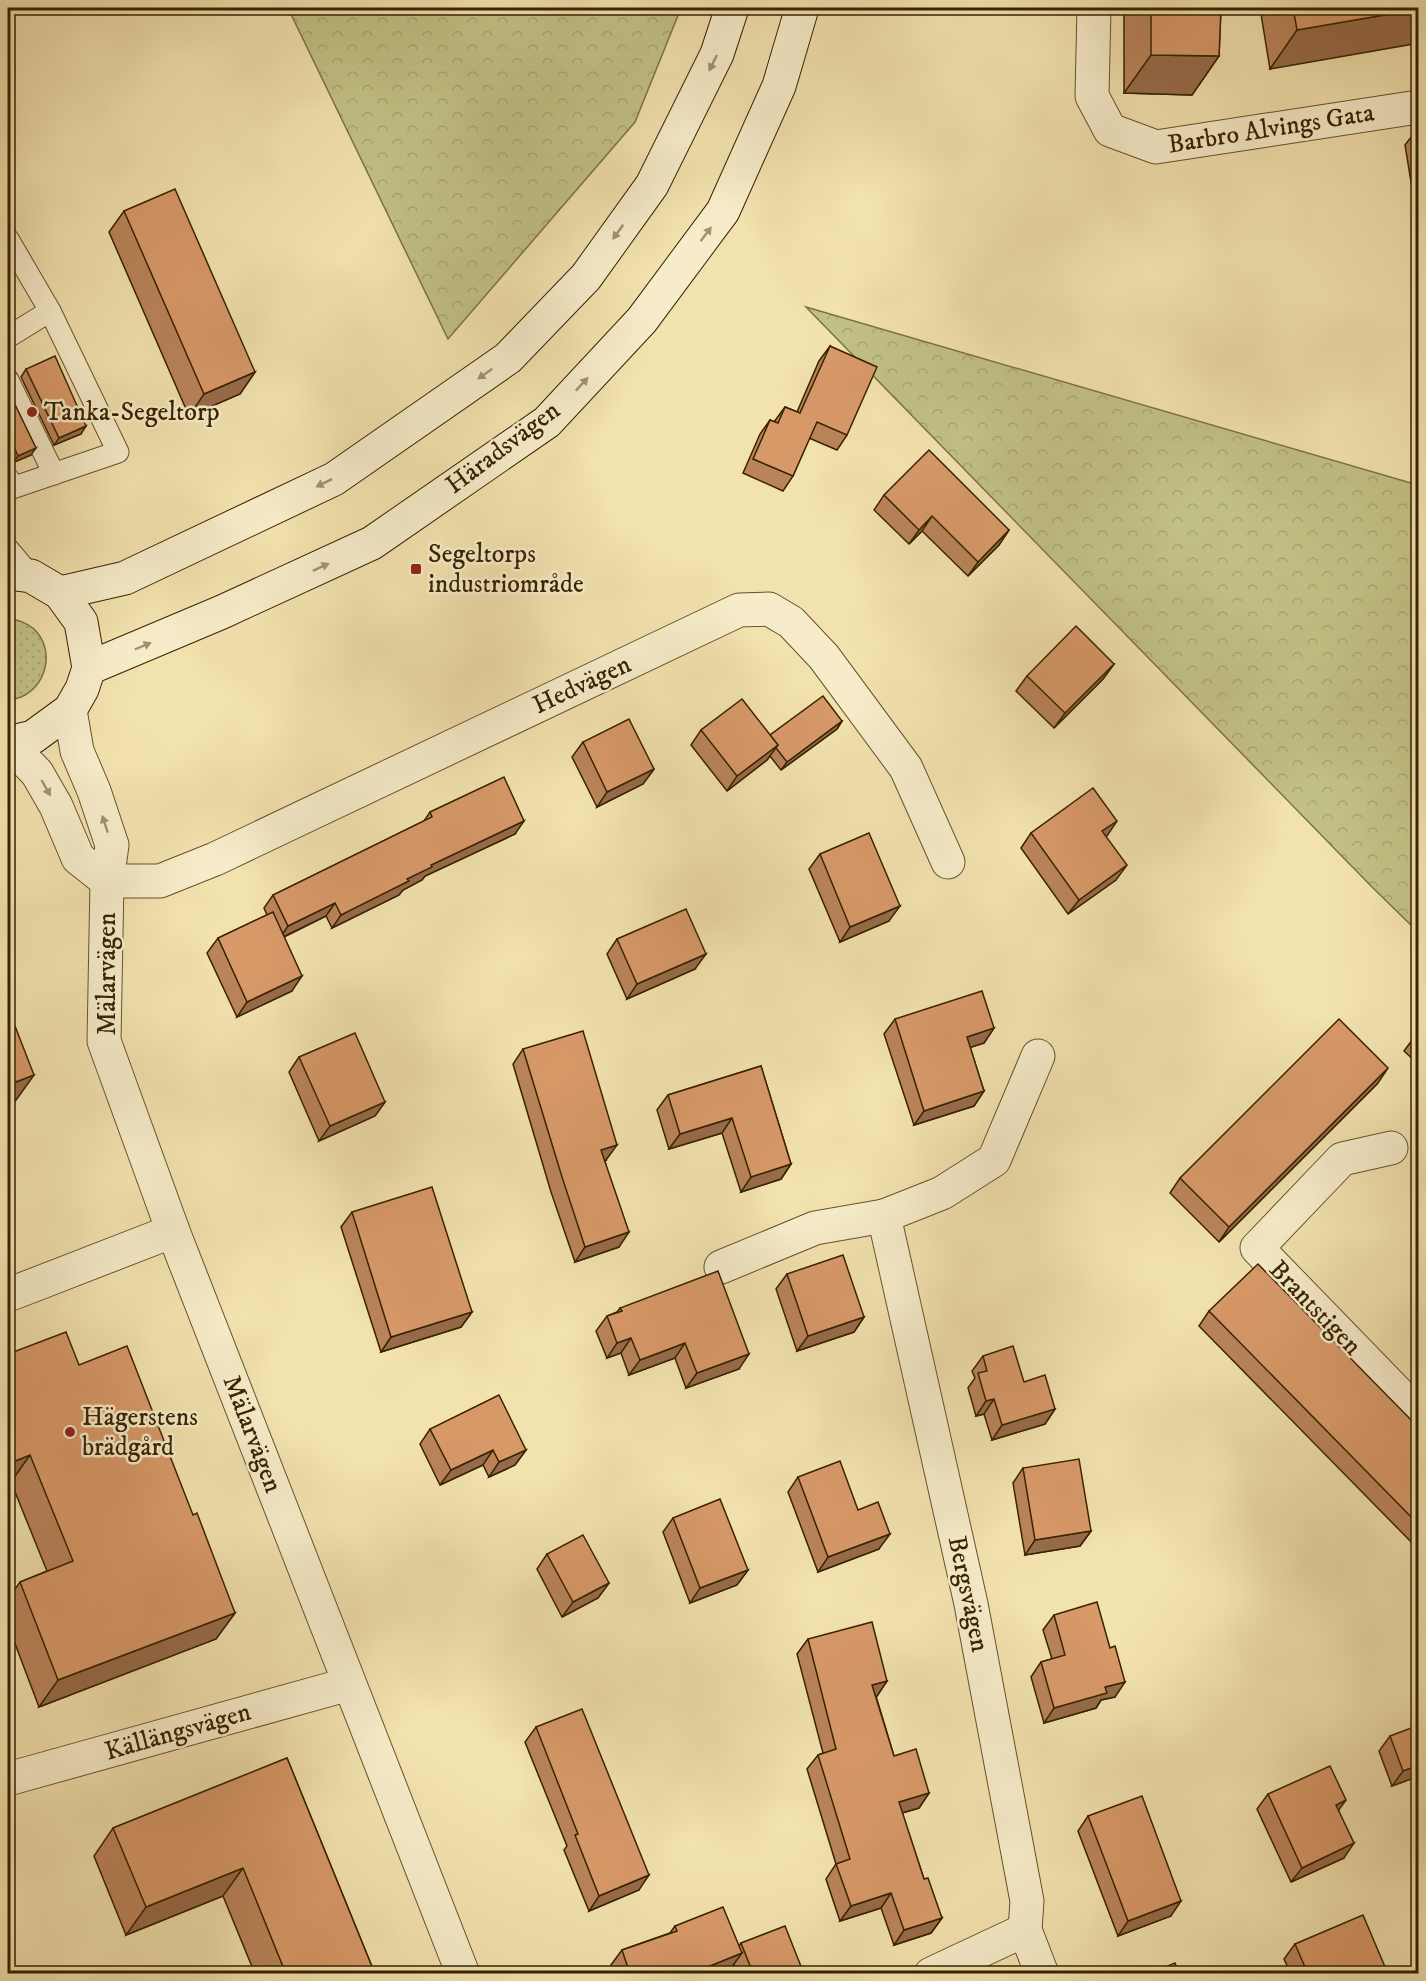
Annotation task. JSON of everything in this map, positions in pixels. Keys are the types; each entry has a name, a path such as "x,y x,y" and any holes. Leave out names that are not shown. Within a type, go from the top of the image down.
{"street":[{"path":"60,593 125,578 334,478 508,358 586,277 652,185 717,54 732,8"},
{"name":"Häradsvägen","path":"89,668 222,612 372,543 548,422 642,320 723,211 779,86 802,8"},
{"name":"Barbro Alvings Gata","path":"1094,8 1092,96 1110,130 1156,147 1419,107"},
{"path":"8,743 33,737 70,710 82,689 89,668 81,622 60,593 20,574"},
{"name":"Hedvägen","path":"107,881 160,881 215,860 739,610 769,609 791,622 824,657 906,768 948,862"},
{"name":"Mälarvägen","path":"70,710 77,751 94,790 112,845 107,881 104,1041 172,1231 463,1974"},
{"name":"Mälarvägen","path":"8,743 37,773 56,806 78,858 107,881"},
{"path":"721,1267 815,1228 884,1216 942,1193 994,1160 1038,1056"},
{"name":"Brantstigen","path":"1391,1148 1342,1159 1257,1248 1419,1414"},
{"name":"Bergsvägen","path":"884,1216 971,1604 1027,1901 1025,1930 1042,1974"},
{"path":"8,1295 172,1231"},
{"name":"Källängsvägen","path":"8,1779 349,1684"},
{"path":"931,1974 1025,1930"}],"lane":[{"path":"8,239 50,311 118,452 12,488 8,478"},
{"path":"8,337 50,311"},
{"path":"8,380 54,474"},
{"path":"8,549 20,574"}],"green space":[{"path":"288,8 681,8 635,122 448,339"},
{"path":"806,307 1418,485 1418,932 1371,886"},
{"path":"8,618 25,623 34,629 41,639 46,661 44,673 38,683 20,697 8,700"}],"building":[{"path":"1151,8 1221,8 1219,56 1151,55"},
{"path":"1293,8 1419,8 1419,9 1297,30"},
{"path":"175,189 255,372 204,394 124,211"},
{"path":"830,346 877,367 847,435 817,422 793,476 753,459 770,420 778,423 785,407 800,413"},
{"path":"55,356 86,426 59,438 26,369"},
{"path":"8,390 36,448 18,456 8,433"},
{"path":"929,450 1009,530 978,562 932,516 919,530 884,495"},
{"path":"1076,626 1114,664 1065,713 1027,676"},
{"path":"823,696 842,721 787,762 776,748 778,745 770,735"},
{"path":"742,699 778,745 737,776 701,730"},
{"path":"629,719 654,769 607,792 583,742"},
{"path":"504,777 524,821 431,865 432,867 407,879 409,881 341,915 335,903 288,926 273,895 432,817 430,812"},
{"path":"1093,788 1117,821 1102,831 1127,865 1079,900 1031,833"},
{"path":"869,833 900,906 850,927 820,854"},
{"path":"686,909 706,954 637,984 617,939"},
{"path":"273,912 302,976 247,1002 218,938"},
{"path":"982,991 994,1028 967,1037 984,1091 924,1111 895,1019"},
{"path":"8,1008 34,1075 8,1085"},
{"path":"1339,1019 1388,1068 1229,1227 1180,1178"},
{"path":"583,1031 617,1145 601,1150 629,1232 585,1247 523,1049"},
{"path":"355,1033 385,1102 330,1126 299,1057"},
{"path":"761,1066 791,1164 751,1177 732,1118 680,1134 668,1095"},
{"path":"432,1187 472,1312 391,1337 352,1212"},
{"path":"843,1255 864,1317 808,1336 787,1274"},
{"path":"1258,1264 1419,1428 1419,1525 1209,1311"},
{"path":"718,1271 749,1354 697,1373 685,1343 640,1360 631,1338 617,1343 607,1316 622,1311 620,1308"},
{"path":"66,1332 79,1365 127,1346 193,1515 197,1513 235,1613 58,1680 20,1582 73,1561 30,1455 8,1464 8,1354"},
{"path":"1013,1346 1024,1382 1045,1375 1055,1409 1002,1425 994,1399 986,1401 978,1373 987,1371 983,1356"},
{"path":"499,1395 526,1450 499,1462 493,1450 451,1470 430,1429"},
{"path":"1079,1459 1091,1531 1035,1540 1023,1468"},
{"path":"840,1461 858,1510 878,1502 890,1534 828,1557 798,1477"},
{"path":"720,1499 748,1570 700,1588 673,1518"},
{"path":"583,1535 609,1583 573,1602 547,1554"},
{"path":"1097,1602 1110,1648 1115,1646 1125,1682 1105,1687 1107,1693 1054,1708 1041,1662 1065,1655 1054,1615"},
{"path":"872,1622 887,1681 872,1685 894,1756 916,1749 929,1793 899,1802 924,1879 928,1878 942,1918 904,1930 891,1893 851,1906 836,1864 850,1859 818,1755 836,1749 808,1639"},
{"path":"582,1709 649,1875 599,1896 575,1835 578,1834 536,1727"},
{"path":"1419,1725 1419,1765 1403,1771 1390,1736"},
{"path":"287,1758 375,1974 286,1974 243,1868 146,1907 113,1828"},
{"path":"1330,1766 1346,1800 1336,1805 1354,1843 1302,1868 1268,1794"},
{"path":"1142,1796 1181,1901 1128,1921 1088,1816"},
{"path":"723,1907 742,1953 690,1974 630,1974 622,1950 677,1931 675,1926"},
{"path":"1363,1915 1388,1974 1308,1974 1295,1944"},
{"path":"785,1926 804,1974 761,1974 760,1970 753,1973 741,1943"},
{"path":"1175,1963 1179,1974 1149,1974"}],"place":[{"name":"Tanka-Segeltorp","path":"32,412"},
{"name":"Segeltorps industriområde","path":"416,569"},
{"name":"Hägerstens brädgård","path":"70,1432"}]}
